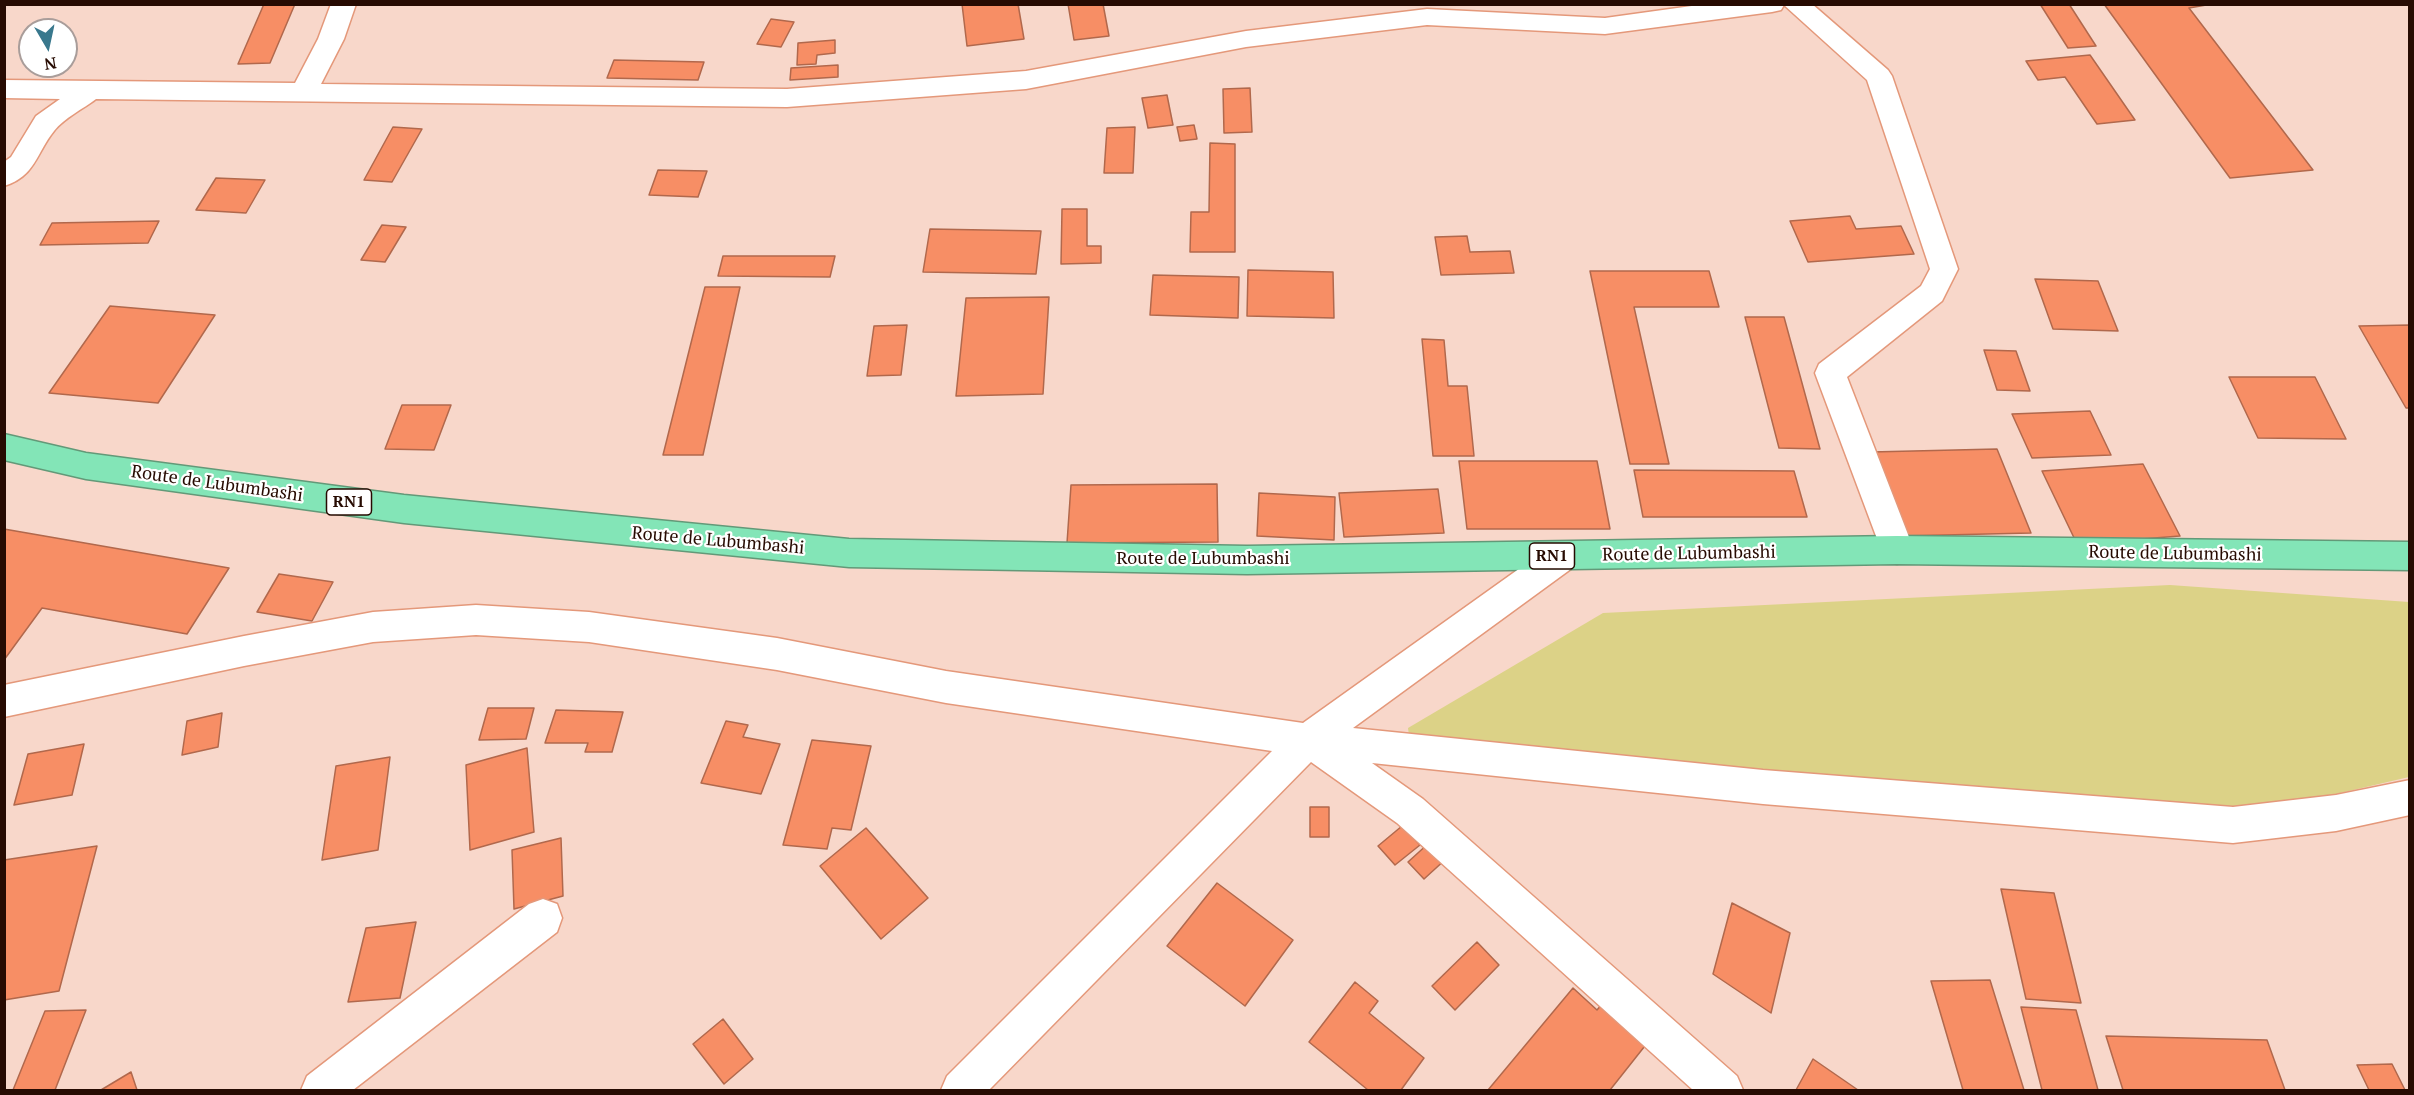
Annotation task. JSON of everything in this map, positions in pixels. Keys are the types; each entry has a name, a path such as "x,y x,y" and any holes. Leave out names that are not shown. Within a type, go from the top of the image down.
{"highway":[{"name":"Route de Lubumbashi","path":"4,447 86,466 404,509 849,553 1247,560 1897,550 2409,556"}],"street":[{"path":"303,93 331,39 344,4"},
{"path":"4,89 786,98 1026,80 1246,39 1427,17 1605,27 1772,4"},
{"path":"1796,4 1879,76 1944,269 1932,293 1830,373 1897,550"},
{"path":"4,176 21,164 45,123 89,91"},
{"path":"978,1085 1308,740 1563,556"},
{"path":"4,701 372,627 476,620 589,627 777,654 946,687 1308,740 1763,787 2233,825 2336,813 2409,798"},
{"path":"1308,740 1410,811 1723,1090"},
{"path":"321,1090 543,918"}],"shaded area":[{"path":"2170,585 2409,602 2409,777 2336,794 2217,815 1411,750 1408,728 1603,613"}],"building":[{"path":"264,4 295,4 270,63 238,64"},
{"path":"962,4 1018,4 1024,39 967,46"},
{"path":"1068,4 1103,4 1109,36 1074,40"},
{"path":"2040,4 2069,4 2096,46 2068,48"},
{"path":"2104,4 2212,4 2189,8 2313,170 2230,178"},
{"path":"771,19 794,22 781,47 757,44"},
{"path":"835,40 835,53 817,55 816,64 797,65 798,43"},
{"path":"2090,55 2135,120 2097,124 2065,77 2038,80 2026,61"},
{"path":"614,60 704,62 698,80 607,78"},
{"path":"838,65 838,77 790,80 791,68"},
{"path":"1250,88 1252,132 1224,133 1223,89"},
{"path":"1167,95 1173,125 1148,128 1142,98"},
{"path":"1194,125 1197,139 1180,141 1177,127"},
{"path":"393,127 422,129 392,182 364,180"},
{"path":"1135,127 1133,173 1104,173 1107,128"},
{"path":"1210,143 1235,144 1235,252 1190,252 1191,212 1209,212"},
{"path":"658,170 707,171 698,197 649,195"},
{"path":"216,178 265,180 246,213 196,210"},
{"path":"1062,209 1087,209 1087,246 1101,246 1101,263 1061,264"},
{"path":"1850,216 1856,229 1901,226 1914,254 1808,262 1790,221"},
{"path":"159,221 148,243 40,245 52,223"},
{"path":"382,225 406,227 385,262 361,260"},
{"path":"930,229 1041,231 1036,274 923,272"},
{"path":"1467,236 1470,252 1510,251 1514,273 1441,275 1435,237"},
{"path":"723,256 835,256 830,277 718,276"},
{"path":"1248,270 1333,272 1334,318 1247,316"},
{"path":"1590,271 1709,271 1719,307 1634,307 1669,464 1630,464"},
{"path":"1153,275 1239,277 1238,318 1150,315"},
{"path":"2035,279 2098,281 2118,331 2053,329"},
{"path":"705,287 740,287 703,455 663,455"},
{"path":"1049,297 1043,394 956,396 966,298"},
{"path":"110,306 215,315 158,403 49,393"},
{"path":"1745,317 1784,317 1820,449 1779,448"},
{"path":"907,325 901,375 867,376 874,326"},
{"path":"2410,325 2410,408 2406,408 2359,326"},
{"path":"1422,339 1444,340 1448,386 1467,386 1474,456 1433,456"},
{"path":"1984,350 2016,351 2030,391 1997,390"},
{"path":"2229,377 2315,377 2346,439 2258,438"},
{"path":"402,405 451,405 434,450 385,449"},
{"path":"2090,411 2111,455 2032,458 2012,414"},
{"path":"1997,449 2031,533 1900,536 1871,452"},
{"path":"1459,461 1597,461 1610,529 1467,529"},
{"path":"2143,464 2180,536 2077,544 2042,471"},
{"path":"1634,470 1794,471 1807,517 1643,517"},
{"path":"1217,484 1218,542 1067,543 1071,485"},
{"path":"1438,489 1444,533 1344,537 1339,493"},
{"path":"1259,493 1335,497 1334,540 1257,536"},
{"path":"4,529 229,568 187,634 42,608 4,660"},
{"path":"279,574 333,582 312,621 257,612"},
{"path":"488,708 534,708 526,739 479,740"},
{"path":"556,710 623,712 612,752 585,752 588,743 545,743"},
{"path":"222,713 218,747 182,755 187,721"},
{"path":"726,721 748,725 743,737 780,744 761,794 701,783"},
{"path":"812,740 871,746 851,830 832,828 827,849 783,845"},
{"path":"84,744 72,795 14,805 28,754"},
{"path":"527,748 534,832 470,850 466,765"},
{"path":"390,757 378,850 322,860 336,766"},
{"path":"1310,807 1329,807 1329,837 1310,837"},
{"path":"1402,826 1420,845 1395,865 1378,846"},
{"path":"866,828 928,898 881,939 820,866"},
{"path":"561,838 563,896 514,909 512,850"},
{"path":"1430,842 1447,858 1424,879 1408,862"},
{"path":"97,846 59,991 4,1000 4,860"},
{"path":"1217,883 1293,940 1245,1006 1167,946"},
{"path":"2001,889 2054,893 2081,1003 2026,999"},
{"path":"1732,903 1790,933 1771,1013 1713,974"},
{"path":"416,922 400,998 348,1002 366,928"},
{"path":"1477,942 1499,965 1455,1010 1432,986"},
{"path":"1990,980 2024,1090 1963,1090 1931,981"},
{"path":"1355,982 1378,1001 1369,1013 1424,1058 1401,1090 1368,1090 1309,1042"},
{"path":"1573,988 1597,1010 1607,998 1652,1037 1610,1090 1488,1090"},
{"path":"2021,1007 2076,1010 2098,1090 2042,1090"},
{"path":"86,1010 55,1090 13,1090 45,1011"},
{"path":"723,1019 753,1059 724,1084 693,1044"},
{"path":"2106,1036 2267,1040 2285,1090 2123,1090"},
{"path":"1813,1059 1858,1090 1796,1090"},
{"path":"2392,1064 2405,1090 2369,1090 2357,1065"},
{"path":"131,1072 137,1090 101,1090"}]}
